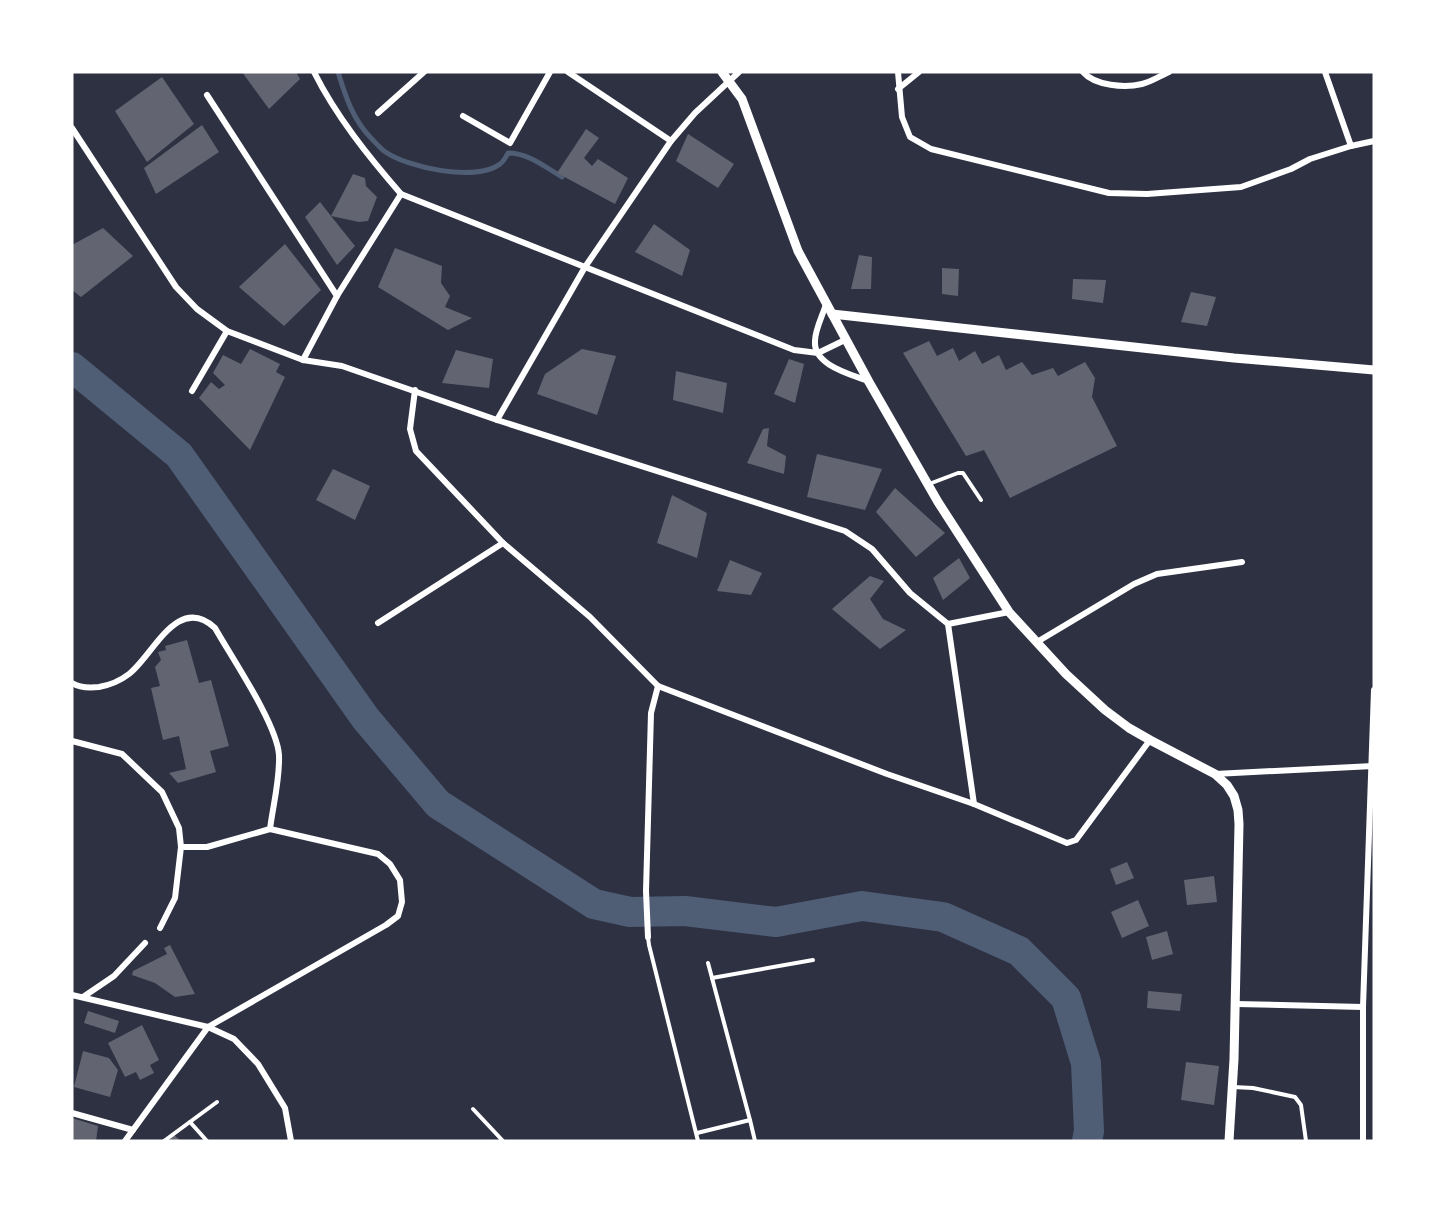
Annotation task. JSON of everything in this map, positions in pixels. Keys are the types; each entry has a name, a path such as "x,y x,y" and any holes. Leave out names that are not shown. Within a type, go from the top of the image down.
{"street":[{"path":"314,72 327,98 376,166 401,194 794,350 818,353 847,339"},
{"path":"378,113 424,72"},
{"path":"463,116 510,143 550,72"},
{"path":"568,72 671,141"},
{"path":"722,72 742,99 798,251 826,304 928,484 1009,612 1066,674 1105,710 1129,728 1215,774 1227,785 1234,796 1239,817 1236,1005 1229,1141"},
{"path":"497,420 585,267 671,141 695,113 739,72"},
{"path":"898,72 902,117 910,137 931,149 1109,193 1147,194 1241,186 1291,169 1310,159 1374,141"},
{"path":"898,89 920,72"},
{"path":"1083,72 1105,85 1142,84 1169,72"},
{"path":"1325,72 1351,146"},
{"path":"207,95 337,296"},
{"path":"72,128 176,287 197,309 227,331 303,360 342,366 497,420 845,531 872,549 910,593 948,624 974,804"},
{"path":"303,360 337,296 401,194"},
{"path":"826,304 814,341 818,353 825,362 869,382"},
{"path":"832,314 1374,370"},
{"path":"192,391 227,331"},
{"path":"415,390 410,429 416,451 503,543 590,617 658,686 887,774 974,804 1067,843 1076,840 1150,740"},
{"path":"378,623 503,543"},
{"path":"1037,642 1134,584 1157,574 1242,562"},
{"path":"948,624 1009,612"},
{"path":"72,683 74,686 91,688 110,685 130,674 175,623 195,617 206,620 215,628 273,729 279,754 278,778 270,829"},
{"path":"648,937 646,891 651,713 658,686"},
{"path":"1363,1141 1363,1007 1374,690"},
{"path":"72,741 122,753 162,792 179,828 181,847 175,898 160,928"},
{"path":"1215,774 1372,766"},
{"path":"125,1141 208,1027 386,925 398,916 402,902 399,880 390,864 378,854 270,829 207,847 181,847"},
{"path":"83,997 114,976 145,943"},
{"path":"72,994 208,1027 234,1039 258,1064 285,1108 291,1141"},
{"path":"1236,1005 1363,1007"},
{"path":"72,1113 133,1130"}],"lane":[{"path":"928,484 963,473 981,500"},
{"path":"648,937 698,1141"},
{"path":"712,978 813,960"},
{"path":"708,963 755,1141"},
{"path":"1232,1087 1253,1088 1296,1096 1301,1105 1306,1141"},
{"path":"164,1141 217,1102"},
{"path":"473,1109 503,1141"},
{"path":"697,1133 750,1120"},
{"path":"190,1122 207,1141"}],"building":[{"path":"242,72 296,72 300,79 269,109"},
{"path":"162,77 194,124 147,162 115,111"},
{"path":"202,125 219,152 156,194 144,168"},
{"path":"586,129 599,138 584,158 592,166 598,159 628,178 615,204 557,173"},
{"path":"688,134 734,164 718,188 676,161"},
{"path":"353,174 365,178 366,186 377,197 368,221 359,222 331,216"},
{"path":"320,202 355,246 337,265 305,217"},
{"path":"654,224 690,250 682,276 635,252"},
{"path":"103,228 133,256 81,297 72,290 72,245"},
{"path":"285,244 321,290 284,326 239,287"},
{"path":"395,248 442,266 441,283 450,296 445,307 472,318 448,330 378,287"},
{"path":"859,255 872,257 871,289 851,289"},
{"path":"942,268 959,269 958,296 942,294"},
{"path":"1073,279 1106,280 1103,303 1072,299"},
{"path":"1191,292 1216,297 1207,326 1181,322"},
{"path":"929,341 937,356 953,348 959,361 975,351 982,364 999,355 1006,370 1022,362 1032,375 1053,368 1058,376 1085,362 1095,378 1092,397 1117,446 1010,498 984,450 966,456 903,353"},
{"path":"250,349 280,364 276,372 285,377 250,450 199,398 211,382 219,389 225,385 213,373 223,355 241,364"},
{"path":"582,349 616,356 597,415 537,394 545,374"},
{"path":"456,350 493,359 489,388 442,383"},
{"path":"789,359 804,364 795,403 774,394"},
{"path":"676,371 727,383 723,413 673,400"},
{"path":"769,428 767,446 786,456 784,474 747,463 763,429"},
{"path":"817,454 882,469 865,510 807,497"},
{"path":"333,469 370,486 355,520 316,500"},
{"path":"895,488 945,533 916,557 876,512"},
{"path":"672,495 707,513 697,558 657,543"},
{"path":"959,558 970,578 943,600 933,578"},
{"path":"730,560 762,573 751,595 717,591"},
{"path":"870,576 884,581 870,599 883,619 906,630 880,649 832,609"},
{"path":"187,640 199,683 211,680 229,746 210,751 216,772 178,783 169,773 186,769 179,736 163,740 151,688 160,686 155,667 161,660 158,652 166,650 165,646"},
{"path":"1127,862 1134,878 1116,885 1110,869"},
{"path":"1214,876 1217,902 1187,905 1184,880"},
{"path":"1138,900 1149,926 1122,938 1111,912"},
{"path":"1167,931 1173,954 1152,960 1146,937"},
{"path":"170,945 195,994 175,997 155,983 132,975 133,971 167,954 164,948"},
{"path":"1148,991 1182,994 1180,1011 1147,1008"},
{"path":"88,1011 119,1021 115,1033 84,1023"},
{"path":"142,1025 159,1060 150,1065 154,1073 140,1080 136,1072 125,1077 108,1043"},
{"path":"83,1051 109,1058 118,1070 110,1097 74,1087"},
{"path":"1186,1062 1219,1066 1214,1105 1181,1100"},
{"path":"72,1118 98,1126 96,1141 72,1139"},
{"path":"174,1135 181,1141 168,1141"}],"waterway":[{"path":"338,72 359,123 380,148 395,157 408,163 442,171 475,172 500,164 508,153 523,155 562,177"},
{"path":"72,367 179,455 366,719 438,804 594,904 630,912 685,911 776,922 862,906 943,917 1019,951 1066,998 1086,1063 1089,1131 1087,1141"}]}
